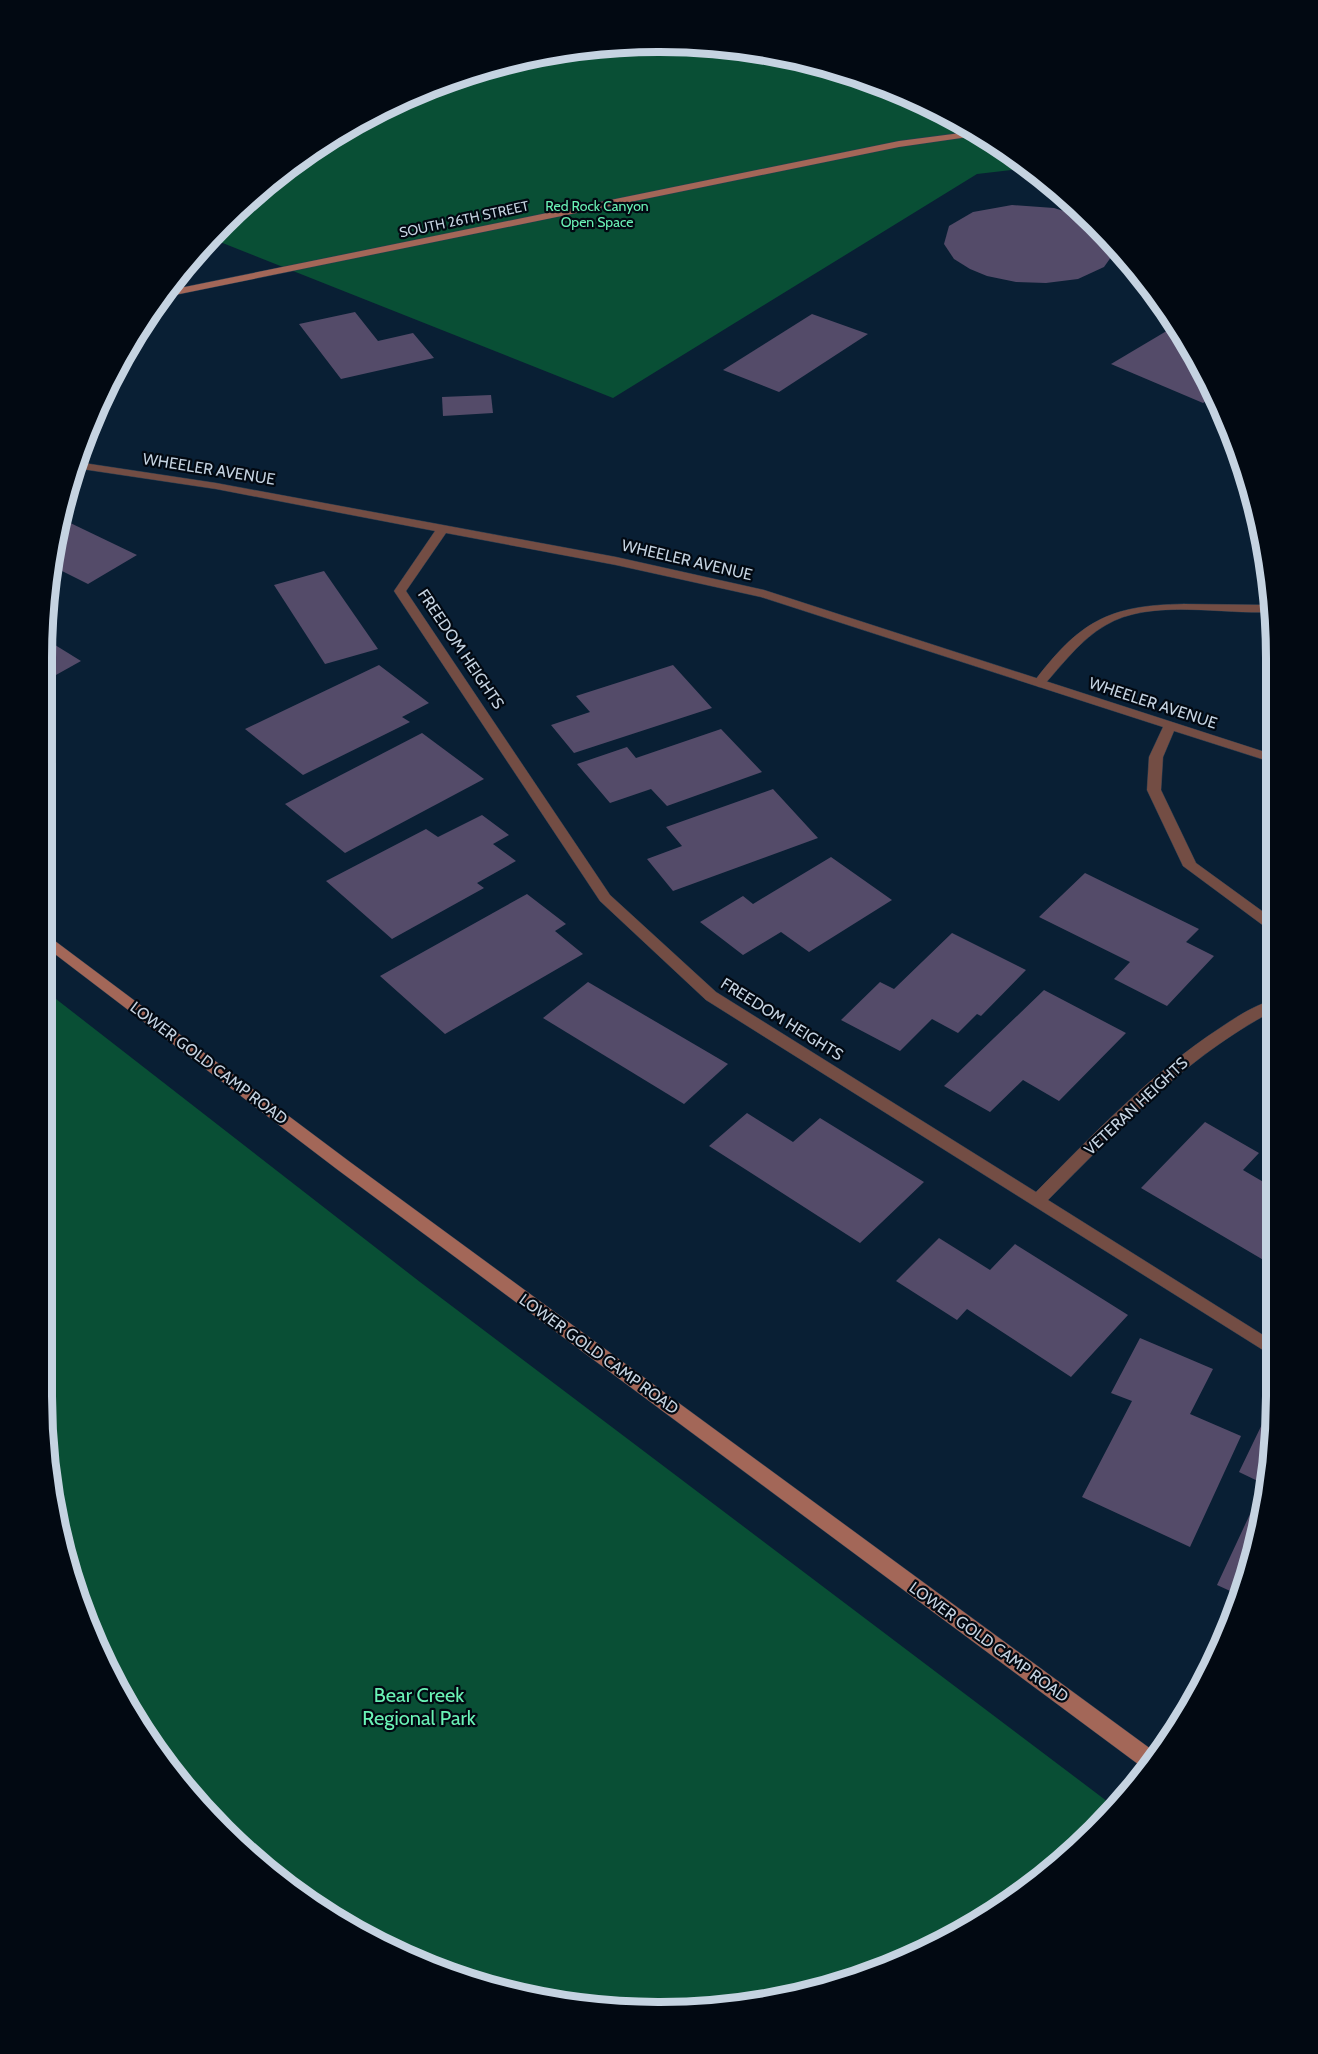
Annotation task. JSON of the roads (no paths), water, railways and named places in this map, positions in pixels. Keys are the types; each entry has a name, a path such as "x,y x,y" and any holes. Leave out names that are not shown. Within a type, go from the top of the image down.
{"street":[{"name":"SOUTH 26TH STREET","path":"177,292 899,144 964,135"},
{"name":"WHEELER AVENUE","path":"84,466 216,486 443,528 616,561 764,594 1266,756"},
{"name":"FREEDOM HEIGHTS","path":"443,528 400,591 605,898 711,996 1266,1345"},
{"path":"1039,683 1086,633 1104,620 1136,611 1180,607 1263,609"},
{"path":"1170,726 1156,757 1154,790 1190,866 1266,921"},
{"name":"LOWER GOLD CAMP ROAD","path":"52,944 344,1166 1145,1757"},
{"name":"VETERAN HEIGHTS","path":"1038,1200 1182,1061 1242,1019 1266,1008"}],"park label":[{"name":"Red Rock Canyon Open Space","path":"597,214"},
{"name":"Bear Creek Regional Park","path":"419,1706"}]}
